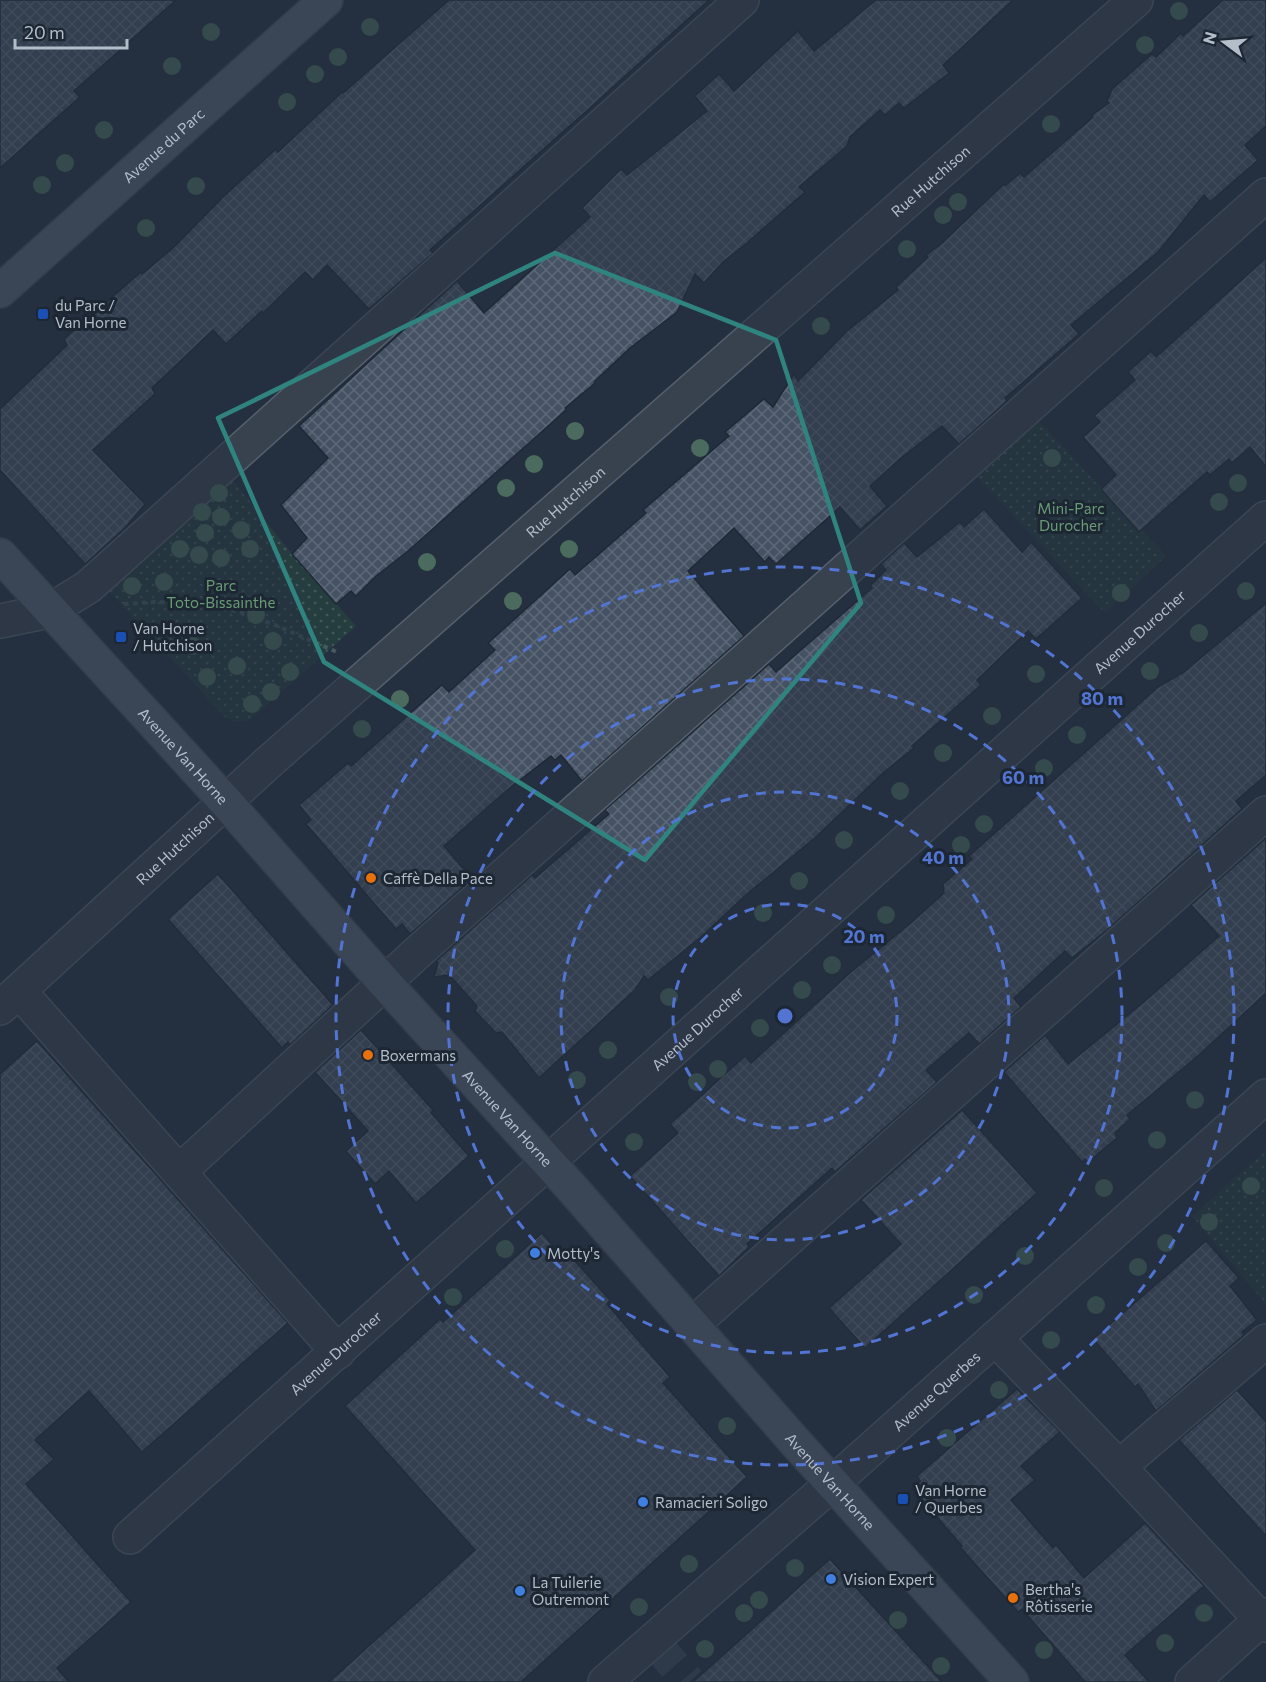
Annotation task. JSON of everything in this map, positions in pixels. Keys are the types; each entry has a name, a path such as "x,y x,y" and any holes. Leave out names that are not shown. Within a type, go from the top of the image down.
{"main road":[{"name":"Avenue du Parc","path":"0,291 326,0"},
{"name":"Avenue Van Horne","path":"0,555 225,801 384,982 549,1163 833,1483 1002,1678"}],"street":[{"path":"0,621 49,611 88,587 742,0"},
{"name":"Rue Hutchison","path":"9,1000 225,801 1136,0"},
{"path":"179,1172 384,982 1266,195"},
{"name":"Avenue Durocher","path":"130,1537 1266,518"},
{"path":"692,1325 1266,813"},
{"path":"9,1000 179,1172 338,1352"},
{"name":"Avenue Querbes","path":"605,1682 833,1483 1266,1096"},
{"path":"994,1338 1264,1620 1192,1682"},
{"path":"1119,1467 1266,1341"}],"path":[{"path":"122,604 186,603 236,611 276,625 337,652"}],"highlighted area":[{"path":"555,253 776,340 861,603 645,860 324,662 218,418"}],"green space":[{"name":"Mini-Parc Durocher","path":"1038,420 1166,556 1105,613 977,477"},
{"name":"Parc Toto-Bissainthe","path":"231,478 292,554 356,626 249,721 236,722 225,717 107,589"},
{"path":"1266,1150 1266,1304 1192,1216"}],"building":[{"path":"0,0 176,0 74,91 80,97 0,168"},
{"path":"449,0 709,0 430,250 433,253 369,309 327,265 313,280 305,272 263,313 262,311 226,344 213,330 152,388 155,394 93,450 145,504 125,528 85,564 0,470 0,409 67,345 64,339 141,272 142,274 173,248 224,196 276,149 278,152 342,92"},
{"path":"876,0 1013,0 943,65 949,73 904,108 899,103 885,115 880,110 850,137 847,146 799,187 805,192 723,262 704,283 695,274 677,312 630,348 594,384 565,408 566,410 356,596 351,591 336,604 292,554 307,538 281,505 328,458 299,426 457,281 484,313 590,217 582,208 621,169 627,175 707,111 695,96 719,74 734,91 798,31 814,51"},
{"path":"1223,0 1266,0 1266,126 1245,145 1258,160 1210,202 1204,195 1158,252 1071,325 1079,334 1005,398 1007,401 959,444 942,426 870,486 887,506 860,530 840,507 776,564 769,557 765,562 734,528 688,571 744,636 582,781 561,755 555,760 551,756 506,791 444,846 472,879 410,934 402,924 396,929 306,824 311,820 299,805 348,763 351,766 442,685 449,692 495,650 488,643 570,569 575,575 646,513 643,510 729,436 725,432 764,399 773,407 794,374 798,381 847,331 898,290 896,287 928,257 926,255 941,244 1003,185 1020,173 1024,177 1093,117 1092,115 1109,103 1107,101 1112,89 1152,54 1156,57 1181,33 1183,36"},
{"path":"1266,258 1266,467 1250,447 1232,463 1229,459 1210,475 1207,472 1139,532 1101,489 1116,475 1083,437 1100,422 1094,416 1135,380 1128,372 1151,351 1156,357"},
{"path":"984,509 1022,552 1031,542 1082,598 1036,639 1028,631 977,680 981,685 912,746 914,748 884,772 816,837 746,895 701,937 648,980 644,976 635,990 539,1078 502,1032 496,1033 475,1011 477,1006 449,975 434,977 438,963 436,961 532,875 535,878 609,814 605,810 769,664 776,672 872,588 870,586 886,570 881,564 904,543 917,557 960,522 964,527"},
{"path":"1266,603 1266,775 1236,801 1242,809 1107,930 1072,958 1065,951 1014,998 1021,1007 979,1044 969,1033 926,1070 937,1082 835,1172 832,1168 747,1244 749,1247 719,1276 630,1176 678,1133 670,1124 745,1056 751,1063 852,971 912,922 944,893 943,884 972,859 969,856 1158,687 1184,672"},
{"path":"1266,838 1266,993 1199,1055 1127,1115 1130,1119 1115,1133 1117,1138 1088,1162 1085,1159 1082,1162 1004,1072 1045,1035 1068,1064 1219,936 1191,905"},
{"path":"218,874 333,1005 290,1045 288,1042 282,1048 168,919"},
{"path":"361,1030 433,1110 431,1113 469,1156 416,1203 389,1171 375,1184 346,1151 368,1131 315,1072"},
{"path":"37,1041 288,1323 142,1452 89,1391 35,1440 54,1459 26,1484 131,1602 57,1668 69,1682 0,1682 0,1074"},
{"path":"962,1110 1037,1193 865,1348 829,1308 901,1244 861,1200"},
{"path":"542,1233 560,1254 565,1250 610,1300 607,1304 670,1377 663,1383 747,1477 521,1682 329,1682 475,1550 345,1406 440,1319 443,1322"},
{"path":"1206,1241 1239,1278 1230,1286 1257,1320 1242,1332 1244,1335 1156,1411 1138,1384 1135,1387 1093,1339"},
{"path":"1017,1389 1060,1432 1021,1466 1035,1480 1011,1500 1053,1548 1056,1545 1084,1578 1145,1523 1204,1586 1125,1655 1149,1682 1085,1682 1022,1609 1018,1612 960,1547 962,1546 912,1488 920,1481 917,1476"},
{"path":"1237,1390 1266,1422 1266,1536 1179,1440"},
{"path":"830,1559 942,1682 693,1682"}],"tunnel":[{"path":"653,1641 689,1682"}],"place":[{"name":"du Parc / Van Horne","path":"43,314"},
{"name":"Van Horne / Hutchison","path":"121,637"},
{"name":"Caffè Della Pace","path":"371,878"},
{"name":"Boxermans","path":"368,1055"},
{"name":"Motty's","path":"535,1253"},
{"name":"Van Horne / Querbes","path":"903,1499"},
{"name":"Ramacieri Soligo","path":"643,1502"},
{"name":"Vision Expert","path":"831,1579"},
{"name":"La Tuilerie Outremont","path":"520,1591"},
{"name":"Bertha's Rôtisserie","path":"1013,1598"}]}
